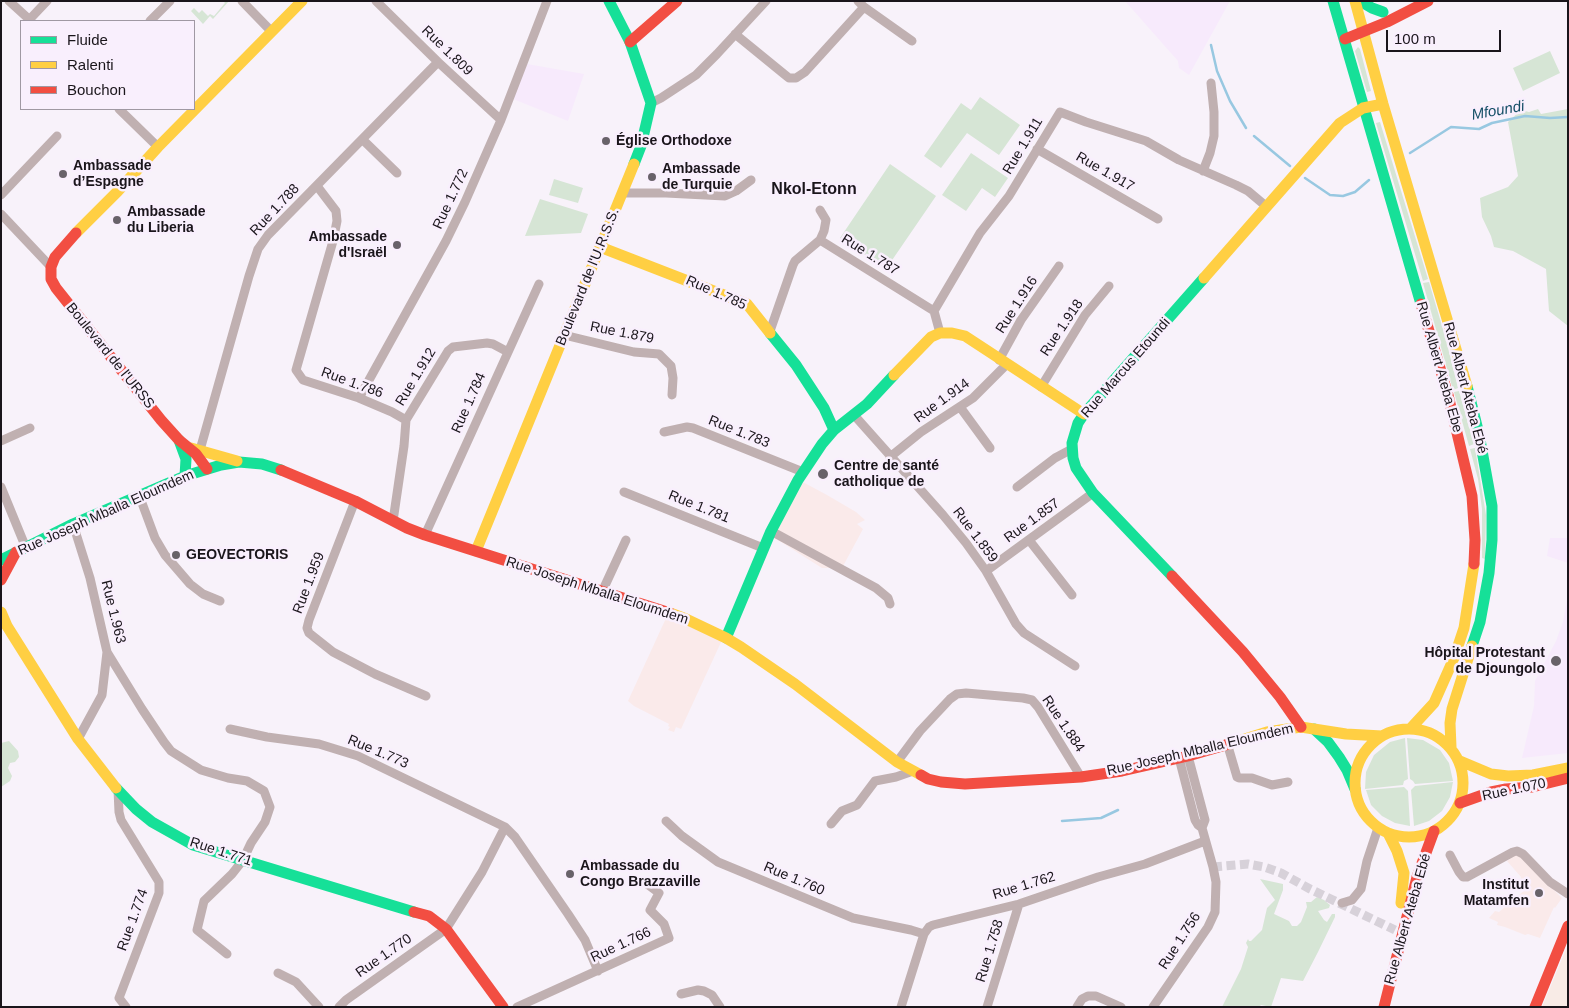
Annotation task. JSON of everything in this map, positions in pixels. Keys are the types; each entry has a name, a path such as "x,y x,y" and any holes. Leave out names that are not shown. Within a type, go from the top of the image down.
{"main road":[{"path":"195,109 302,1"},
{"name":"Boulevard de l'U.R.S.S.","path":"476,551 641,146 650,103 630,42 609,1"},
{"path":"630,42 677,1"},
{"name":"Rue Albert Ateba Ebe","path":"1333,1 1448,395 1472,496 1475,540 1474,568 1464,628 1454,658 1434,703 1411,728"},
{"name":"Rue Albert Ateba Ebé","path":"1355,1 1383,104 1467,386 1479,434 1492,506 1492,540 1487,581 1480,622 1452,709 1450,723 1451,747"},
{"path":"1360,1 1383,12"},
{"path":"1363,29 1383,12 1405,1"},
{"path":"1344,34 1363,29 1428,1"},
{"name":"Rue Marcus Etoundi","path":"1072,449 1074,433 1084,414 1340,123 1363,108 1383,104"},
{"path":"51,267 55,257 70,240 118,192 194,110"},
{"name":"Rue 1.785","path":"600,247 747,304 796,365 824,408 834,430"},
{"name":"Boulevard de l'URSS","path":"51,267 51,279 56,288 180,440"},
{"path":"726,638 763,548 803,472 822,444 834,430 867,404 931,337 940,333 952,332 965,336 1040,387 1084,414"},
{"path":"180,440 195,449 239,462"},
{"path":"180,440 186,459 185,476"},
{"path":"195,449 207,469"},
{"path":"1072,449 1076,468 1093,493 1243,652 1306,727 1346,734 1382,736"},
{"name":"Rue Joseph Mballa Eloumdem","path":"1,560 73,524 185,476 239,462 262,464 294,475 355,501 425,535 654,608 726,638 795,684 897,762 928,779 965,784 1081,776 1146,766 1267,732 1306,727 1328,742 1347,770 1355,789"},
{"path":"1,580 21,550"},
{"name":"Rue 1.771","path":"1,612 7,626 78,739 118,790 152,822 193,845 429,916 446,929 503,1007"},
{"path":"1411,728 1433,733 1451,747 1460,761 1464,782 1460,803 1450,819 1434,831 1412,837 1400,836 1383,830 1369,820 1362,811 1358,800 1355,789 1355,776 1358,764 1372,743 1396,730 1411,728"},
{"name":"Rue 1.070","path":"1460,761 1491,774 1508,776 1533,775 1568,768"},
{"name":"Rue 1.070","path":"1460,803 1491,792 1532,787 1568,778"},
{"name":"Rue Albert Ateba Ebé","path":"1375,1007 1390,952 1404,883 1402,864 1383,830"},
{"name":"Rue Albert Ateba Ebé","path":"1384,1007 1417,877 1434,831"},
{"path":"1535,1007 1568,926"}],"street":[{"path":"9,1 29,20"},
{"path":"31,20 47,1"},
{"path":"151,20 170,1"},
{"path":"242,1 271,32"},
{"name":"Rue 1.809","path":"376,1 500,120"},
{"name":"Rue 1.772","path":"359,398 446,241 465,202 547,1"},
{"path":"650,103 696,75 766,1"},
{"path":"735,34 789,78 796,78 806,72 861,4 912,41"},
{"name":"Rue 1.788","path":"195,449 258,249 268,235 438,62"},
{"path":"1203,171 1214,136 1211,83"},
{"path":"120,110 158,147"},
{"name":"Rue 1.911","path":"934,311 980,233 1009,196 1060,112 1146,141 1203,171 1236,184 1248,191 1267,208"},
{"path":"1,196 57,136"},
{"path":"363,140 396,173"},
{"name":"Rue 1.917","path":"1038,149 1158,219"},
{"path":"622,194 666,193 725,196 736,191 751,180"},
{"name":"Rue 1.786","path":"317,186 336,210 337,221 296,370 303,380 359,398 406,420"},
{"name":"Rue 1.787","path":"820,210 826,220 820,240 934,311"},
{"path":"1,214 51,267"},
{"path":"770,332 793,265 796,260 820,240"},
{"name":"Rue 1.916","path":"1003,362 1021,320 1059,266"},
{"name":"Rue 1.784","path":"425,535 539,284"},
{"name":"Rue 1.918","path":"1040,387 1085,316 1109,286"},
{"path":"934,311 940,333"},
{"name":"Rue 1.879","path":"564,335 634,352 659,354 671,366 672,395"},
{"name":"Rue 1.912","path":"406,420 448,351 453,347 487,343 508,352"},
{"name":"Rue 1.914","path":"890,457 921,432 973,398 1003,362"},
{"path":"960,406 990,448"},
{"name":"Rue 1.859","path":"854,416 966,543 986,571 1016,624 1024,633 1075,666"},
{"path":"393,521 406,420"},
{"name":"Rue 1.783","path":"664,432 687,427 694,428 803,472"},
{"path":"1,441 30,428"},
{"path":"1017,487 1055,458 1072,449"},
{"path":"1,487 21,550"},
{"name":"Rue 1.781","path":"624,492 763,548"},
{"name":"Rue 1.857","path":"986,571 1093,493"},
{"path":"139,496 155,538 164,555 190,584 204,594 220,601"},
{"name":"Rue 1.959","path":"355,501 307,628 309,633 333,652 375,674 426,696"},
{"name":"Rue 1.963","path":"73,524 90,578 107,652 142,709 171,751 201,770 228,778 247,781 264,790 270,807 265,822 251,843 243,860"},
{"path":"771,532 876,588 888,598 890,604"},
{"path":"602,592 626,540"},
{"path":"1029,540 1072,595"},
{"path":"78,739 102,695 107,652"},
{"name":"Rue 1.884","path":"897,762 920,731 950,699 958,694 966,693 1032,700 1081,776"},
{"name":"Rue 1.773","path":"230,729 267,737 319,744 358,756 505,827 515,837 568,914 584,940 598,971"},
{"path":"1228,743 1237,777 1252,778 1272,785 1288,782"},
{"name":"Rue 1.756","path":"1153,1007 1208,927 1215,912 1216,882 1202,828 1195,820 1183,757"},
{"path":"831,824 842,811 857,805 875,781 913,771"},
{"name":"Rue 1.774","path":"118,790 121,820 159,882 159,893 118,1003 126,1007"},
{"name":"Rue 1.760","path":"666,821 686,839 725,865 853,918 924,934"},
{"path":"446,929 482,872 505,827"},
{"path":"1342,903 1352,900 1361,889 1367,861 1383,830"},
{"name":"Rue 1.762","path":"924,934 929,927 938,924 1019,904 1145,864 1206,841"},
{"path":"1450,855 1462,877 1468,877 1517,851 1523,854 1550,882 1568,894"},
{"path":"227,954 197,930 204,901 232,874 243,860"},
{"name":"Rue 1.766","path":"517,1007 669,938 664,924 650,910 659,893 643,881"},
{"name":"Rue 1.758","path":"987,1007 1019,904"},
{"name":"Rue 1.770","path":"339,1007 346,1000 446,929"},
{"path":"901,1007 924,934"},
{"path":"278,972 296,982 318,1007"},
{"path":"681,994 698,990 704,991 712,995 720,1007"},
{"path":"1077,1007 1082,999 1088,996 1096,996 1121,1007"}],"shaded area":[{"path":"1125,1 1230,1 1189,75 1179,68 1178,61"},
{"path":"527,64 584,74 568,121 513,99"},
{"path":"799,480 856,512 865,520 857,524 863,529 842,568 822,568 773,537"},
{"path":"1550,538 1568,538 1568,563 1547,556"},
{"name":"Hôpital Protestant de Djoungolo","path":"1568,594 1568,753 1522,758 1534,706 1535,681 1556,641 1563,622"},
{"path":"667,616 722,640 681,729 676,727 674,732 668,730 669,724 628,701"},
{"name":"Institut Matamfen","path":"1518,852 1550,888 1562,898 1554,907 1540,938 1497,925 1498,922 1489,918 1495,911 1499,912 1526,889 1520,882 1521,877 1507,861"},
{"path":"1567,947 1568,1007 1542,1007"}],"green space":[{"path":"223,1 229,1 213,19 210,16 203,24 191,11 194,8 199,13 202,10 208,16 210,14 214,16 225,3"},
{"path":"1358,47 1371,91 1367,92 1355,51"},
{"path":"1550,51 1560,73 1523,91 1513,68"},
{"path":"980,97 1020,125 999,155 967,133 941,168 924,156 961,103 971,110"},
{"path":"1538,109 1541,114 1568,109 1568,326 1549,311 1546,269 1513,251 1494,247 1482,217 1480,198 1508,187 1518,176 1508,122 1521,110 1529,112"},
{"path":"1380,122 1428,279 1423,281 1376,123"},
{"path":"971,153 1008,178 995,197 982,188 966,211 942,195"},
{"path":"890,164 936,196 886,269 840,238"},
{"path":"554,179 583,188 578,203 549,195"},
{"path":"540,199 588,214 581,233 525,236"},
{"path":"1429,282 1458,388 1453,390 1423,283"},
{"path":"1459,391 1474,444 1469,446 1454,392"},
{"path":"1475,448 1486,515 1485,559 1482,558 1482,509 1478,479 1470,449"},
{"path":"1405,738 1408,779 1404,781 1403,785 1365,789 1366,772 1374,755 1390,742"},
{"path":"1407,738 1423,740 1440,750 1449,763 1453,781 1415,784 1410,779"},
{"path":"9,741 18,751 19,757 15,762 10,763 8,768 12,776 10,781 1,787 1,743"},
{"path":"1453,782 1450,797 1442,811 1429,821 1414,826 1411,790 1415,786"},
{"path":"1404,787 1408,791 1410,826 1395,823 1382,816 1371,805 1366,790"},
{"path":"1260,879 1283,884 1283,890 1274,914 1289,921 1292,926 1297,926 1301,922 1307,907 1306,902 1311,902 1317,897 1330,905 1329,908 1318,911 1324,920 1327,922 1332,914 1335,914 1335,917 1303,981 1281,978 1271,1007 1261,1005 1259,1007 1222,1007 1241,969 1248,947 1246,943 1248,939 1251,941 1262,930 1267,908 1275,900"}],"waterway":[{"name":"Mfoundi","path":"1211,45 1217,71 1230,101 1246,128"},
{"name":"Mfoundi","path":"1410,153 1451,127 1479,129 1492,123 1525,116 1568,117"},
{"name":"Mfoundi","path":"1254,136 1290,166"},
{"name":"Mfoundi","path":"1305,178 1330,195 1343,196 1355,192 1369,180"},
{"path":"1062,821 1101,818 1118,810"}],"tunnel":[{"path":"1213,867 1248,864 1264,867 1281,873 1395,930"}],"traffic: fast":[{"path":"609,1 630,42 651,103 641,146 634,164"},
{"path":"1333,1 1421,304"},
{"path":"1360,1 1383,12"},
{"path":"1172,576 1093,493 1076,468 1072,443 1078,423 1084,414 1204,278"},
{"path":"770,333 796,365 824,408 834,430"},
{"path":"726,638 771,531 798,480 822,444 834,430 867,404 894,375"},
{"path":"1467,386 1479,434 1492,506 1492,540 1489,573 1480,622 1472,646"},
{"path":"179,440 186,459 185,476"},
{"path":"1,560 73,524 185,476 221,465 239,462 262,464 281,470"},
{"path":"1314,729 1328,742 1339,757 1355,789"},
{"path":"116,788 136,809 152,822 193,845 414,912"}],"traffic: slow":[{"path":"195,109 302,1"},
{"path":"1355,1 1383,104 1467,386"},
{"path":"1204,278 1340,123 1363,108 1383,104"},
{"path":"76,233 194,110"},
{"path":"476,551 634,164"},
{"path":"600,247 747,304 770,333"},
{"path":"894,375 931,337 940,333 952,333 965,336 1084,414"},
{"path":"191,448 237,461"},
{"path":"1411,728 1434,703 1454,658 1464,628 1474,564"},
{"path":"1,612 7,626 78,739 116,788"},
{"path":"670,613 726,638 741,647 795,684 897,762 921,775"},
{"path":"1451,747 1450,723 1452,709 1472,646"},
{"path":"1229,744 1267,732 1301,727 1346,734 1382,736"},
{"path":"1409,729 1430,733 1447,745 1459,762 1463,783 1459,804 1447,821 1430,833 1409,837 1388,833 1371,821 1359,804 1355,783 1359,762 1371,745 1388,733 1409,729"},
{"path":"1460,761 1491,774 1508,776 1533,775 1568,768"},
{"path":"1388,833 1397,851 1404,873 1401,903"}],"traffic: jam":[{"path":"630,42 677,1"},
{"path":"1345,39 1387,22 1428,1"},
{"path":"76,233 55,257 51,267 51,279 56,288 161,420 179,440 196,454 207,469"},
{"path":"1421,304 1448,395 1472,496 1475,540 1474,564"},
{"path":"281,470 355,501 407,528 425,535 670,613"},
{"path":"1,580 16,552"},
{"path":"1172,576 1243,652 1280,697 1301,727"},
{"path":"921,775 941,782 965,784 1081,777 1122,771 1188,756 1229,744"},
{"path":"1460,803 1491,792 1532,787 1568,778"},
{"path":"1384,1007 1417,877 1434,831"},
{"path":"414,912 429,916 446,929 503,1007"},
{"path":"1535,1007 1568,926"}],"place":[{"name":"Église Orthodoxe","path":"606,141"},
{"name":"Ambassade d’Espagne","path":"63,174"},
{"name":"Ambassade de Turquie","path":"652,177"},
{"name":"Ambassade du Liberia","path":"117,220"},
{"name":"Ambassade d'Israël","path":"397,245"},
{"name":"Centre de santé catholique de","path":"823,474"},
{"name":"GEOVECTORIS","path":"176,555"},
{"name":"Hôpital Protestant de Djoungolo","path":"1556,661"},
{"name":"Ambassade du Congo Brazzaville","path":"570,874"},
{"name":"Institut Matamfen","path":"1539,893"}],"district":[{"name":"Nkol-Etonn","path":"814,190"}]}
